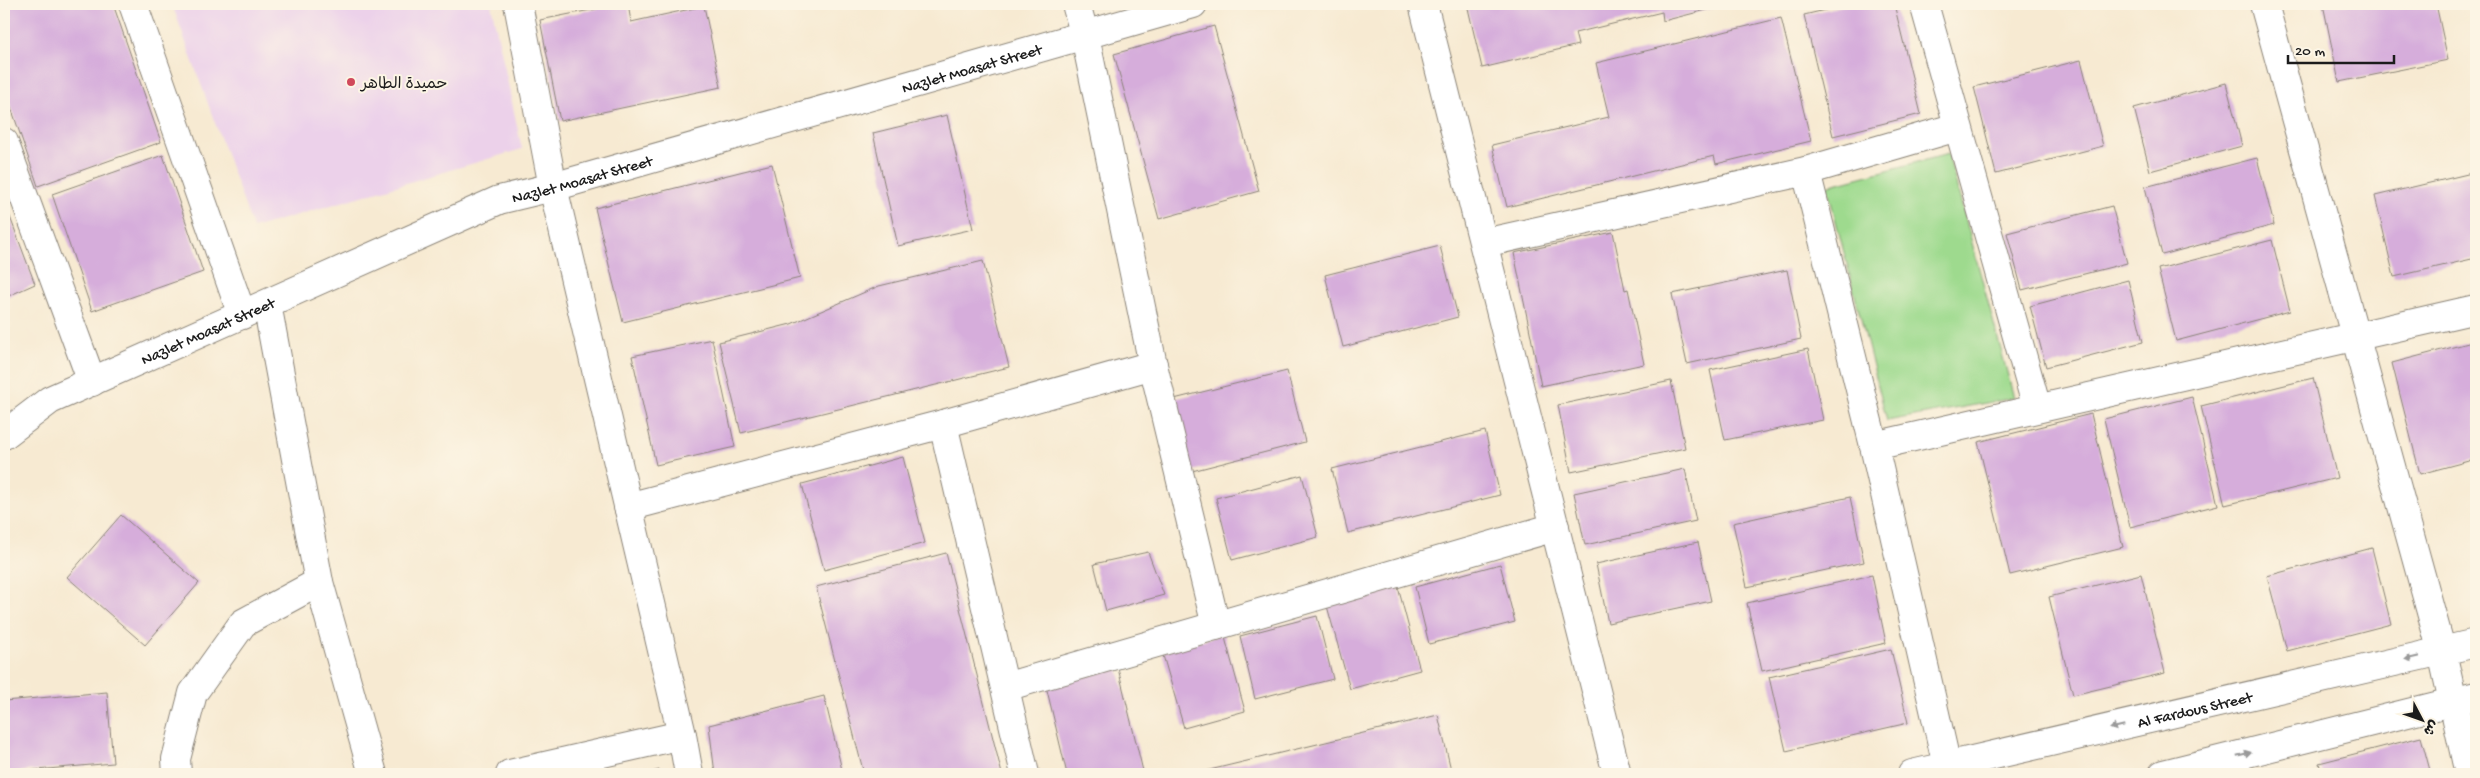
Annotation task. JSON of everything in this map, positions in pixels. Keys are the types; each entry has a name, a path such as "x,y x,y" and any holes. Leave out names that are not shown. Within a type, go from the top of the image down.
{"street":[{"path":"134,4 242,314"},
{"path":"518,4 553,187 682,735 689,774"},
{"path":"1076,4 1085,36 1153,365 1216,626"},
{"name":"Nazlet Moasat Street","path":"4,435 50,400 499,200 553,187 1193,4"},
{"path":"1424,4 1616,774"},
{"path":"1924,4 2037,408"},
{"path":"2264,4 2442,652 2464,699 2469,774"},
{"path":"1484,243 1806,171 1957,127"},
{"path":"4,142 92,382"},
{"path":"1806,171 1874,446 1948,766"},
{"path":"267,304 319,582 373,774"},
{"path":"1874,446 2476,309"},
{"path":"628,507 943,424 1153,365"},
{"path":"943,424 1026,774"},
{"path":"1005,687 1555,527"},
{"path":"176,774 176,759 193,693 243,623 319,582"},
{"name":"Al Fardous Street","path":"1912,774 2476,643"},
{"path":"2163,774 2464,699"},
{"path":"510,774 682,735"}],"shaded area":[{"path":"172,4 491,4 522,149 253,228"}],"green space":[{"path":"1948,154 2014,398 1887,421 1827,186"}],"building":[{"path":"4,4 113,4 161,142 38,186 4,87"},
{"path":"628,4 631,22 704,6 721,87 560,121 540,20"},
{"path":"1467,4 1730,4 1663,21 1662,12 1575,33 1578,45 1482,68"},
{"path":"1850,4 1894,4 1921,114 1833,136 1804,15"},
{"path":"2323,4 2436,4 2448,60 2339,82"},
{"path":"1781,18 1811,141 1716,164 1714,156 1507,207 1492,145 1609,117 1596,63"},
{"path":"1214,26 1259,191 1159,219 1114,54"},
{"path":"2081,60 2103,146 1996,174 1974,87"},
{"path":"2226,83 2242,146 2150,171 2134,108"},
{"path":"947,115 973,229 898,246 873,133"},
{"path":"163,155 203,272 92,311 52,194"},
{"path":"2257,158 2274,225 2162,255 2145,187"},
{"path":"772,164 800,278 623,322 595,208"},
{"path":"2476,172 2476,258 2394,277 2375,196"},
{"path":"4,201 35,284 4,298"},
{"path":"2112,206 2127,263 2022,290 2007,233"},
{"path":"1613,232 1625,290 1628,289 1644,364 1541,386 1514,253"},
{"path":"2272,240 2290,311 2176,341 2158,269"},
{"path":"1440,246 1458,317 1343,347 1325,275"},
{"path":"983,261 1009,367 741,433 719,342 791,324 879,286"},
{"path":"1787,270 1801,339 1687,364 1672,294"},
{"path":"2128,280 2143,342 2046,367 2030,306"},
{"path":"712,339 735,447 656,465 632,356"},
{"path":"2476,341 2476,459 2420,474 2392,363"},
{"path":"1808,349 1823,420 1725,440 1710,370"},
{"path":"1287,371 1305,442 1192,471 1174,399"},
{"path":"2313,378 2337,478 2225,505 2201,406"},
{"path":"1671,381 1685,448 1571,472 1558,405"},
{"path":"2192,397 2218,505 2130,527 2104,419"},
{"path":"2091,414 2123,547 2010,575 1978,442"},
{"path":"1485,431 1500,495 1348,533 1332,469"},
{"path":"903,457 925,543 824,570 802,484"},
{"path":"1685,469 1696,521 1585,545 1574,493"},
{"path":"1302,475 1318,537 1232,560 1216,498"},
{"path":"1850,497 1864,562 1747,587 1733,523"},
{"path":"121,515 199,583 145,645 67,577"},
{"path":"1698,542 1711,601 1608,623 1596,564"},
{"path":"2372,548 2391,624 2287,651 2267,576"},
{"path":"1148,552 1164,595 1106,611 1094,564"},
{"path":"946,553 1002,774 864,774 816,587"},
{"path":"1500,564 1515,622 1429,644 1415,587"},
{"path":"2141,574 2165,673 2073,695 2049,597"},
{"path":"1872,575 1886,643 1762,671 1747,603"},
{"path":"1398,587 1420,670 1350,689 1327,606"},
{"path":"1317,616 1333,679 1255,699 1240,636"},
{"path":"1224,634 1245,711 1184,728 1162,652"},
{"path":"1891,649 1908,723 1786,751 1769,677"},
{"path":"1118,668 1143,771 1130,774 1067,774 1046,686"},
{"path":"107,692 113,763 4,773 4,701"},
{"path":"824,696 843,774 715,774 709,725"},
{"path":"1438,715 1452,774 1193,774"},
{"path":"2421,737 2431,774 2322,774 2319,763"},
{"path":"659,770 660,774 645,774"}],"place":[{"name":"حميدة الطاهر","path":"351,82"}]}
